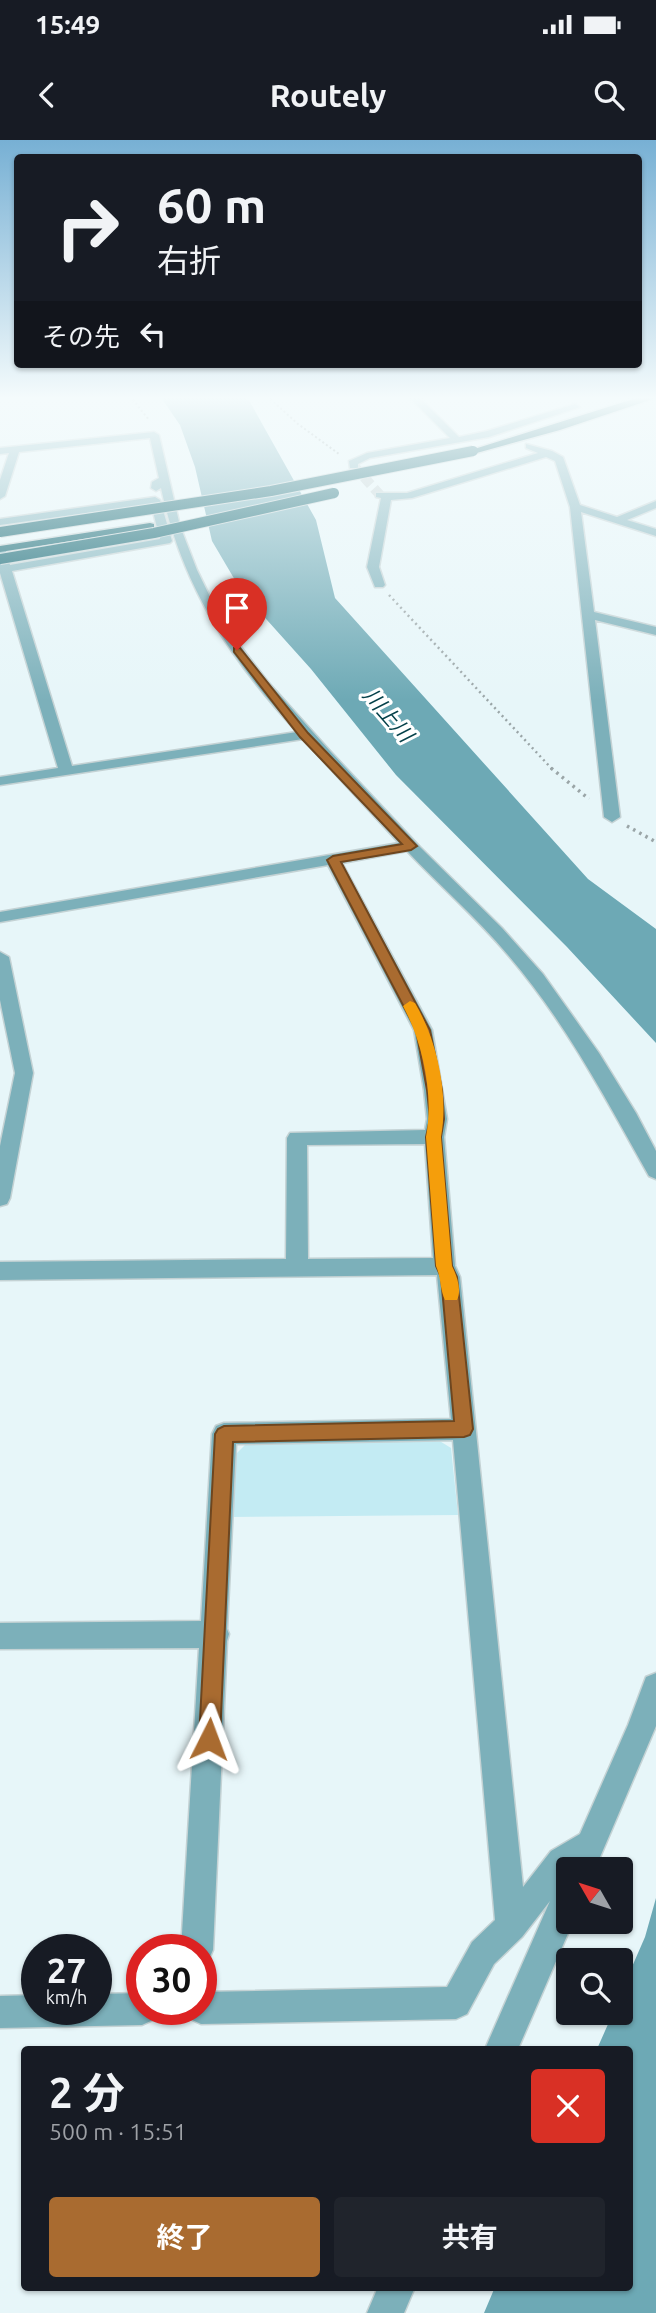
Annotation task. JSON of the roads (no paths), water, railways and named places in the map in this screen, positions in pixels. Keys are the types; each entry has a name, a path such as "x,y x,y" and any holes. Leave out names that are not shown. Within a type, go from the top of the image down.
{"highway":[{"path":"0,532 223,497"},
{"path":"0,550 266,497"},
{"path":"0,540 146,522 299,497"},
{"path":"1,566 312,497"}],"street":[{"path":"168,497 179,543 191,573 224,632 304,735 515,952 555,1003 606,1078 656,1171"},
{"path":"379,585 373,567 383,497"},
{"path":"572,497 589,615 612,817"},
{"path":"0,522 155,500 166,541 178,569 191,573"},
{"path":"618,520 656,503"},
{"path":"575,507 656,533"},
{"path":"1,566 166,541"},
{"path":"0,550 1,566 66,772"},
{"path":"589,615 656,631"},
{"path":"0,781 304,735"},
{"path":"0,917 411,846"},
{"path":"333,860 423,1030 434,1090 437,1119 434,1137 444,1266 449,1277 511,1926"},
{"path":"0,957 24,1073 6,1142 0,1198"},
{"path":"297,1269 297,1138 434,1137"},
{"path":"0,1271 444,1266"},
{"path":"198,1934 216,1634 224,1434 464,1429"},
{"path":"0,1636 216,1634"},
{"path":"585,1857 656,1687"},
{"path":"217,2008 456,2003 483,1953 511,1926 556,1870"},
{"path":"502,2046 556,1924"},
{"path":"0,2012 126,2009"},
{"path":"385,2313 395,2291"}],"water":[{"name":"川上川","path":"202,497 303,497 316,520 335,598 588,879 656,929 656,1043 567,947 396,775 311,669 242,592 212,541"},
{"path":"656,1898 656,2313 484,2313 493,2291 633,2291 633,2046 598,2046 608,2025 633,2025 633,1964 645,1937"}]}
